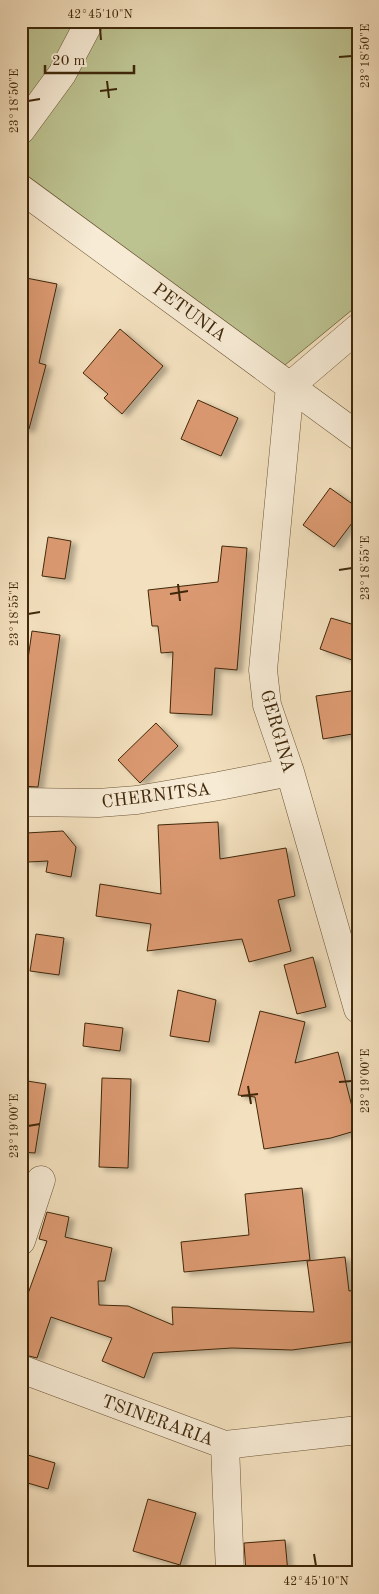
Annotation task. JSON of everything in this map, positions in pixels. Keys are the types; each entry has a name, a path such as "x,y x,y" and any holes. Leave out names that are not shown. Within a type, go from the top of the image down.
{"street":[{"path":"21,130 62,74 90,21"},
{"name":"PETUNIA","path":"21,189 358,436"},
{"path":"290,386 358,328"},
{"name":"GERGINA","path":"290,386 262,670 267,705 290,772 358,1009"},
{"name":"CHERNITSA","path":"21,802 98,803 137,800 290,772"},
{"path":"21,1242 41,1180"},
{"name":"TSINERARIA","path":"21,1369 225,1445 358,1430"},
{"path":"225,1445 230,1573"}],"green space":[{"path":"21,21 358,21 358,305 285,365 21,171"}],"building":[{"path":"21,277 57,284 39,363 46,365 29,429 21,428"},
{"path":"120,329 163,366 122,414 104,398 108,394 83,373"},
{"path":"198,400 238,418 221,456 181,439"},
{"path":"330,488 358,508 358,515 334,547 303,525"},
{"path":"48,537 71,541 65,579 42,576"},
{"path":"222,546 247,548 237,670 215,668 212,715 170,713 173,652 161,653 158,626 152,626 148,590 218,582"},
{"path":"331,618 358,626 358,662 320,649"},
{"path":"32,631 60,635 38,787 21,786 21,707"},
{"path":"358,690 358,733 323,739 316,696"},
{"path":"156,723 178,746 140,783 118,760"},
{"path":"218,822 220,859 286,848 295,896 278,900 291,951 249,962 242,939 147,951 151,924 96,916 100,884 161,894 158,825"},
{"path":"63,831 76,847 71,877 46,872 48,861 28,862 26,833"},
{"path":"36,934 64,938 59,975 30,971"},
{"path":"313,957 326,1007 297,1014 284,965"},
{"path":"178,990 216,1000 209,1042 170,1036"},
{"path":"260,1011 305,1022 295,1063 338,1052 358,1130 331,1138 264,1149 255,1097 238,1095"},
{"path":"85,1023 123,1028 120,1051 83,1046"},
{"path":"102,1078 131,1079 128,1168 99,1167"},
{"path":"21,1080 46,1084 35,1153 21,1152"},
{"path":"302,1188 310,1260 184,1272 181,1242 249,1235 245,1194"},
{"path":"47,1212 69,1217 65,1237 112,1248 105,1281 98,1281 99,1305 128,1306 173,1325 172,1307 314,1312 307,1261 345,1257 349,1291 358,1290 358,1341 292,1350 232,1348 153,1353 144,1378 102,1361 112,1338 51,1317 37,1358 21,1354 21,1313 47,1241 39,1239"},
{"path":"21,1453 55,1463 48,1489 21,1481"},
{"path":"148,1499 196,1513 180,1565 133,1551"},
{"path":"285,1540 288,1573 246,1573 244,1543"}]}
